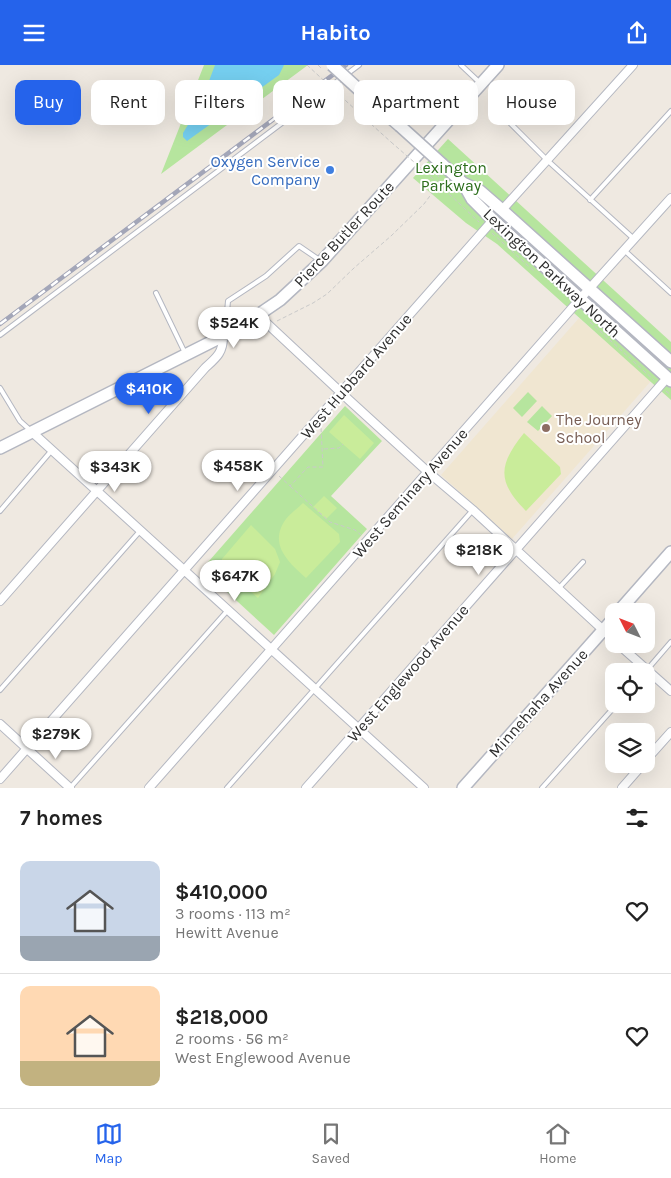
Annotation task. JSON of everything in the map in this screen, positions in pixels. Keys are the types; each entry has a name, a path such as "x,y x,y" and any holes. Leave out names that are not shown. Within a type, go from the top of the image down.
{"main road":[{"path":"332,65 400,126 439,167 463,183"},
{"name":"Pierce Butler Route","path":"0,448 222,337 259,316 291,291 322,261 498,65"},
{"name":"Lexington Parkway North","path":"463,183 480,191 671,362"},
{"name":"Lexington Parkway North","path":"463,183 490,224 580,299 666,381"},
{"path":"626,603 671,552"},
{"name":"Minnehaha Avenue","path":"463,788 605,628"}],"street":[{"path":"502,210 633,65"},
{"name":"West Seminary Avenue","path":"149,788 589,288 671,198"},
{"name":"West Hubbard Avenue","path":"0,779 490,224"},
{"path":"259,316 603,630"},
{"path":"0,601 204,368 219,356 223,347 222,337"},
{"name":"West Englewood Avenue","path":"306,788 666,381"},
{"path":"32,432 424,788"},
{"path":"627,653 638,663"},
{"path":"655,678 671,691"},
{"path":"0,724 70,788"},
{"path":"655,750 671,732"},
{"path":"622,788 635,773"}],"lane":[{"path":"0,335 359,65"},
{"path":"461,65 481,84"},
{"path":"590,200 671,111"},
{"path":"512,125 547,160 634,239"},
{"path":"239,328 227,312 228,301 266,276 299,246 322,261"},
{"path":"624,250 670,290"},
{"path":"156,293 186,355"},
{"path":"0,389 20,421 32,432"},
{"path":"0,511 52,450"},
{"path":"227,788 473,510"},
{"path":"0,690 140,531"},
{"path":"558,589 583,562"},
{"path":"70,788 228,610"},
{"path":"653,663 671,643"},
{"path":"542,788 609,713"}],"path":[{"path":"307,65 430,177 490,224 537,274"},
{"path":"268,324 313,303 327,294 391,236 424,204 435,189 440,177 439,167"},
{"path":"588,320 666,381 671,395"},
{"path":"290,486 308,467 323,467 320,417"},
{"path":"323,449 340,448 343,444"},
{"path":"272,470 330,522 355,530 367,541"}],"shaded area":[{"name":"The Journey School","path":"579,318 651,381 512,539 441,475"}],"green space":[{"path":"204,65 308,65 288,80 273,80 273,91 263,98 263,80 198,80"},
{"path":"180,125 227,125 161,174"},
{"name":"Lexington Parkway","path":"448,139 671,342 671,400 497,244 466,223 413,178"},
{"path":"528,392 537,401 522,417 513,408"},
{"path":"345,406 382,441 331,496 367,529 274,635 202,569"},
{"path":"542,406 552,416 538,431 527,422"},
{"path":"344,415 374,443 360,459 329,432"},
{"path":"524,433 560,467 561,474 526,511 510,491 504,472 510,454"},
{"path":"324,496 337,508 326,519 313,507"},
{"path":"303,503 339,534 340,542 306,578 282,552 279,537 286,519"},
{"path":"251,525 275,549 280,562 275,574 258,598 222,566 222,559"}],"water":[{"path":"215,65 284,65 279,75 263,86 263,80 209,80"},
{"path":"188,125 209,125 187,141 183,137 183,133"}],"railway":[{"path":"0,324 346,65"}],"place":[{"name":"Oxygen Service Company","path":"330,170"},
{"name":"The Journey School","path":"546,428"}]}
